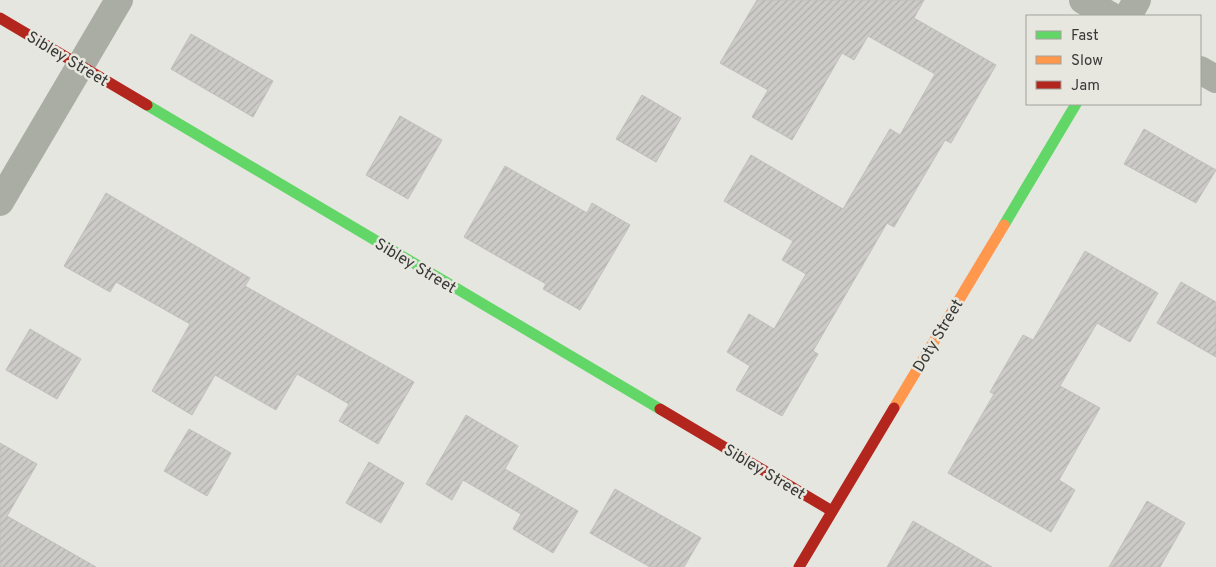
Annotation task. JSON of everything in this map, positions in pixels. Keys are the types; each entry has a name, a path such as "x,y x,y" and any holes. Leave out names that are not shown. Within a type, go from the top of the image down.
{"street":[{"path":"0,202 119,0"},
{"path":"1083,0 1109,15"},
{"path":"1129,15 1137,0"},
{"name":"Sibley Street","path":"0,18 832,511"},
{"path":"1201,71 1216,79"},
{"name":"Doty Street","path":"799,567 1075,105"}],"building":[{"path":"757,0 924,0 914,18 996,65 951,143 945,140 894,227 887,223 813,351 818,354 782,416 736,390 750,366 727,352 749,314 774,329 806,274 782,260 793,241 724,201 751,155 843,209 890,129 900,135 935,74 868,36 854,60 842,53 792,140 752,117 768,90 720,63"},
{"path":"191,34 273,81 253,117 171,69"},
{"path":"642,95 681,118 656,162 616,139"},
{"path":"400,116 442,140 408,199 366,175"},
{"path":"1144,129 1216,170 1196,203 1124,164"},
{"path":"505,166 587,213 592,203 630,225 580,310 543,289 546,284 464,237"},
{"path":"106,193 250,278 245,286 414,382 378,444 339,421 349,404 297,374 276,410 215,375 192,415 152,391 190,324 116,282 110,292 64,266"},
{"path":"1085,251 1158,293 1130,342 1097,323 1060,386 1100,408 1059,480 1075,490 1051,532 948,473 994,394 990,392 1023,335 1033,340"},
{"path":"1181,282 1216,302 1216,357 1157,323"},
{"path":"30,329 81,359 57,399 6,370"},
{"path":"466,415 518,446 505,469 578,511 553,553 513,529 521,514 463,480 452,500 426,484"},
{"path":"189,429 231,453 207,496 164,471"},
{"path":"0,443 37,464 7,516 96,567 0,567"},
{"path":"369,462 404,483 381,523 346,503"},
{"path":"615,489 701,538 684,567 650,567 590,533"},
{"path":"1147,501 1185,523 1160,567 1109,567"},
{"path":"913,521 992,567 887,567"}],"traffic: fast":[{"path":"147,105 660,409"},
{"path":"1004,225 1075,105"}],"traffic: slow":[{"path":"894,408 1004,225"}],"traffic: jam":[{"path":"0,18 147,105"},
{"path":"799,567 894,408"},
{"path":"660,409 832,511"}]}
